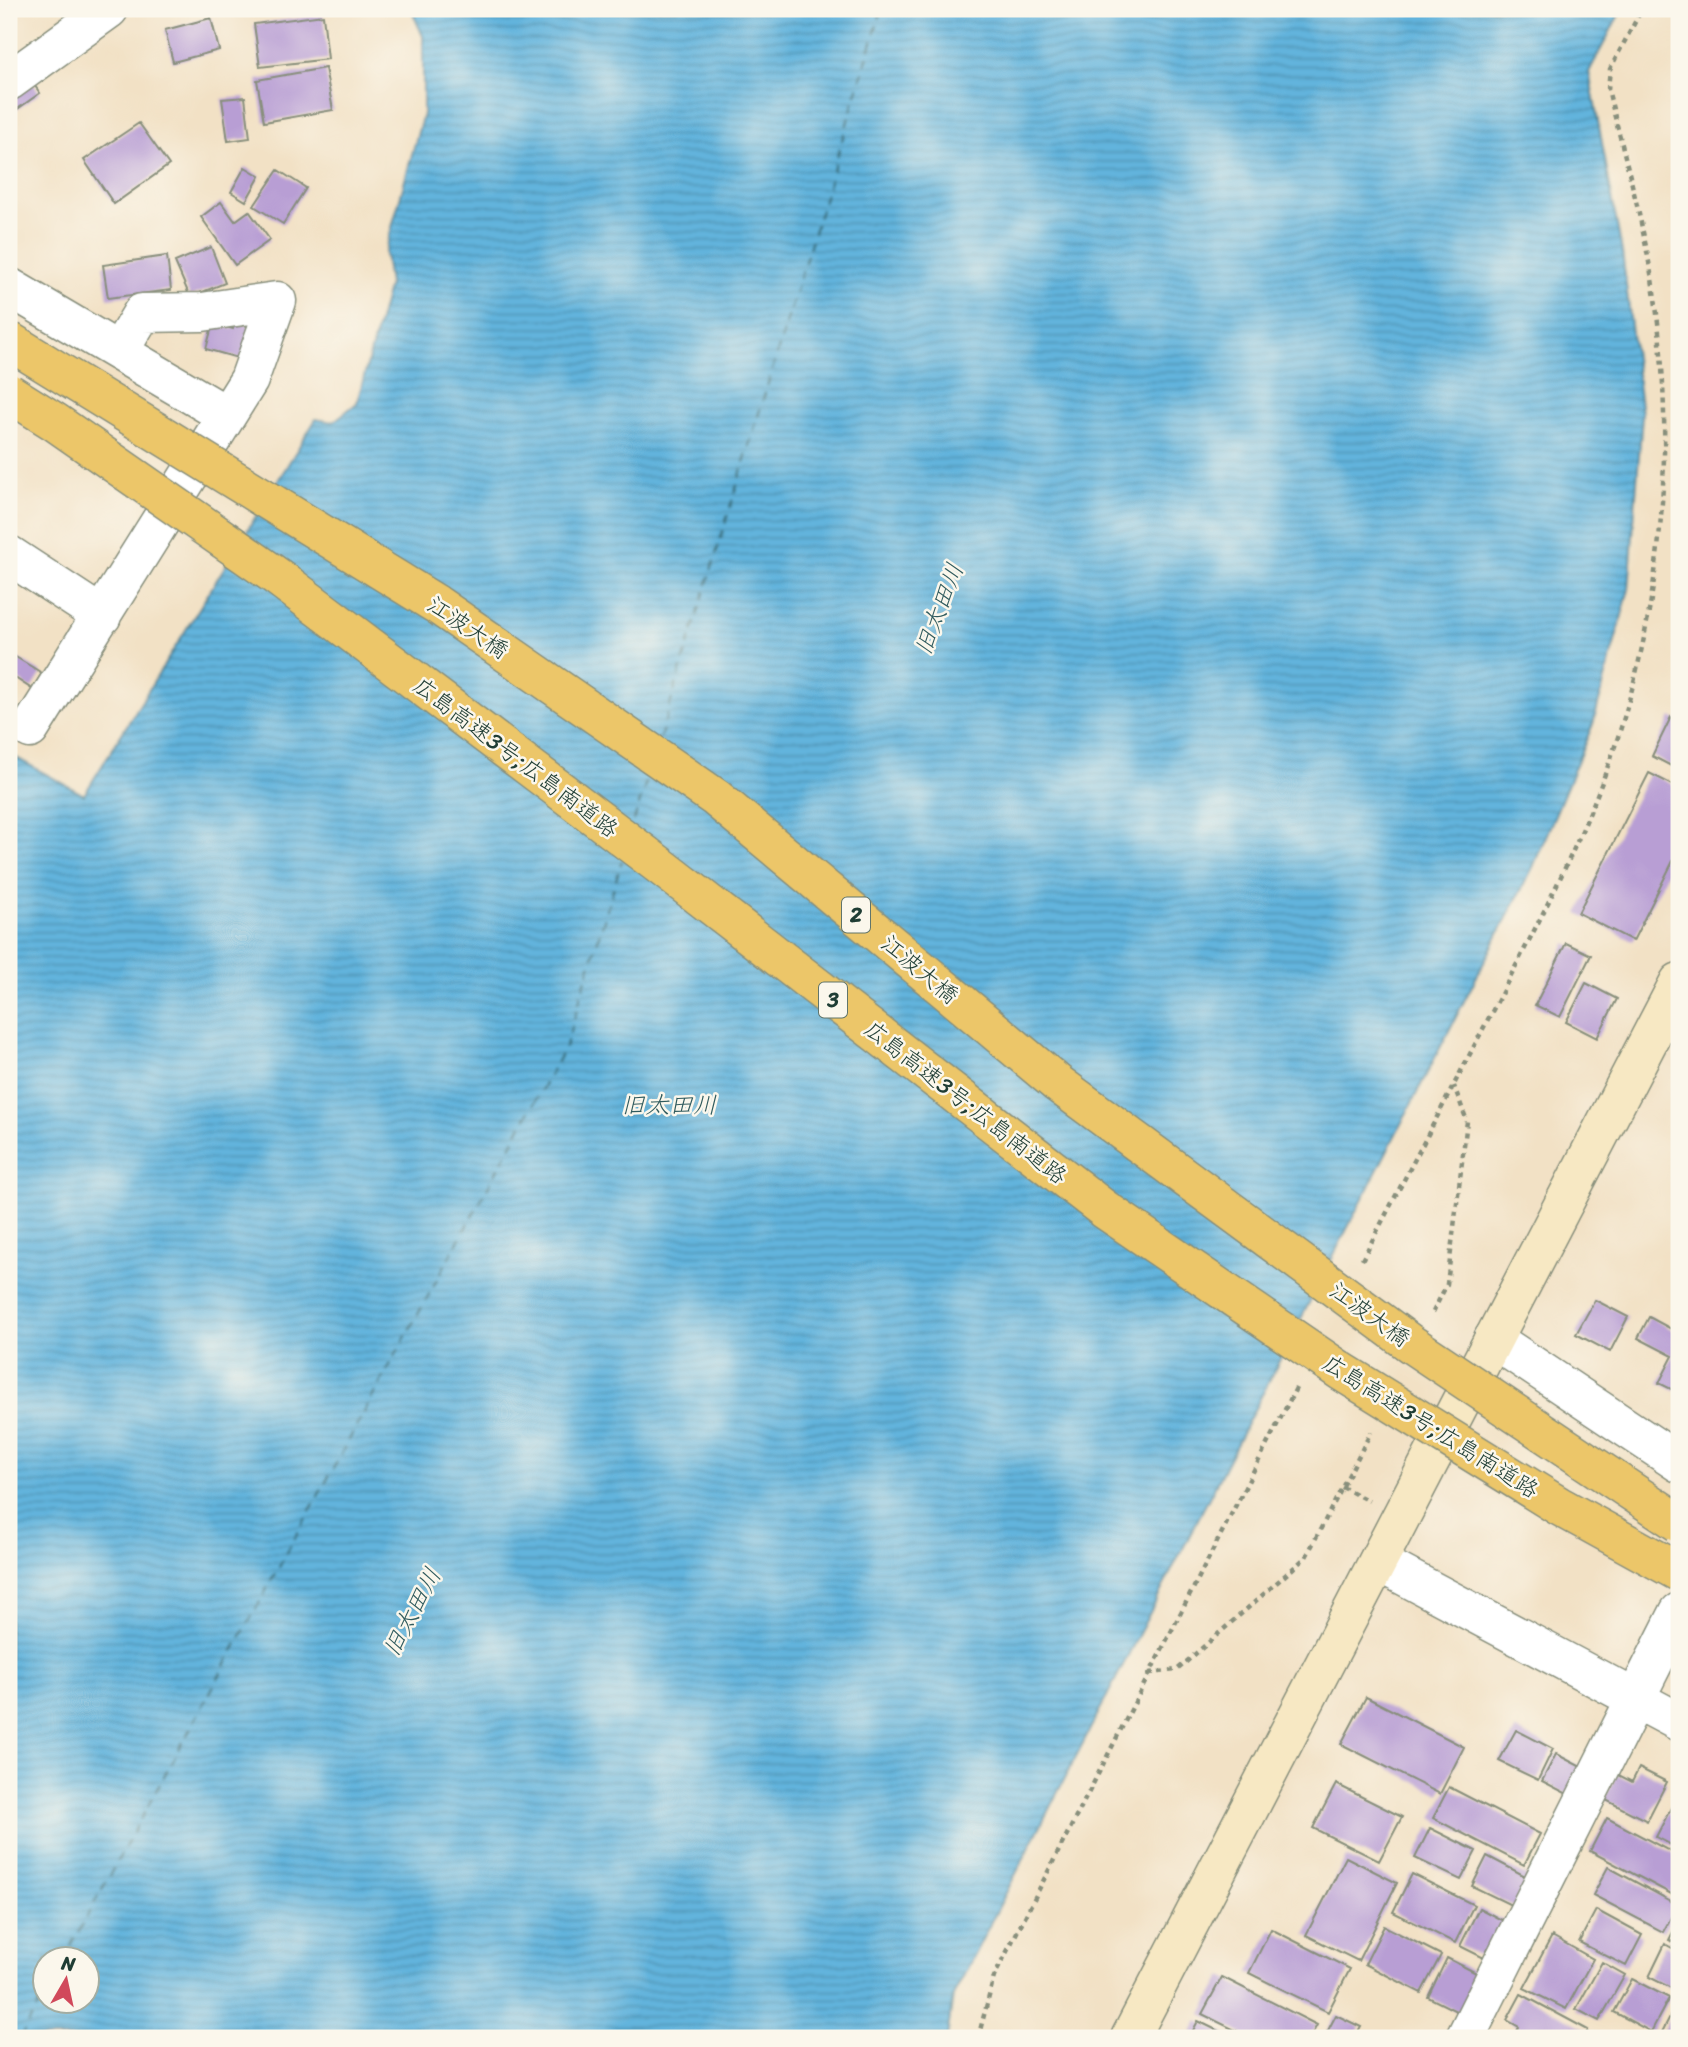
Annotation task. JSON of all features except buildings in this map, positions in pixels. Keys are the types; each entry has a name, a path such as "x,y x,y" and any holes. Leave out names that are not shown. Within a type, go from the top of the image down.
{"highway":[{"name":"江波大橋","path":"9,341 436,604 716,798 1057,1083 1411,1344 1679,1523"},
{"name":"広島高速3号;広島南道路","path":"9,393 279,578 663,868 1104,1209 1341,1371 1559,1506 1679,1572"}],"street":[{"path":"9,80 109,9"},
{"path":"9,287 120,350 226,415"},
{"path":"30,729 249,380 276,301 202,312 142,313 120,350"},
{"path":"9,555 102,616"},
{"path":"1130,2038 1679,982"},
{"path":"1493,1339 1679,1463"},
{"path":"1378,1562 1679,1722"},
{"path":"1465,2038 1679,1612"}],"path":[{"path":"1358,1268 1562,876 1617,740 1647,625 1661,511 1663,417 1657,314 1642,231 1608,89 1610,69 1642,9"},
{"path":"978,2038 994,1977 1301,1377"},
{"path":"1342,1487 1369,1501"}],"water":[{"name":"旧太田川","path":"411,9 1622,9 1589,72 1622,252 1642,415 1629,589 1593,724 1533,867 953,1996 947,2038 9,2038 9,757 13,756 84,795 316,419 333,422 357,403 389,284 385,253 423,114 423,36"}],"ferry route":[{"path":"660,738 882,9"},
{"path":"634,821 649,773"},
{"path":"71,1946 566,1045 622,860"},
{"path":"20,2038 32,2016"}]}
